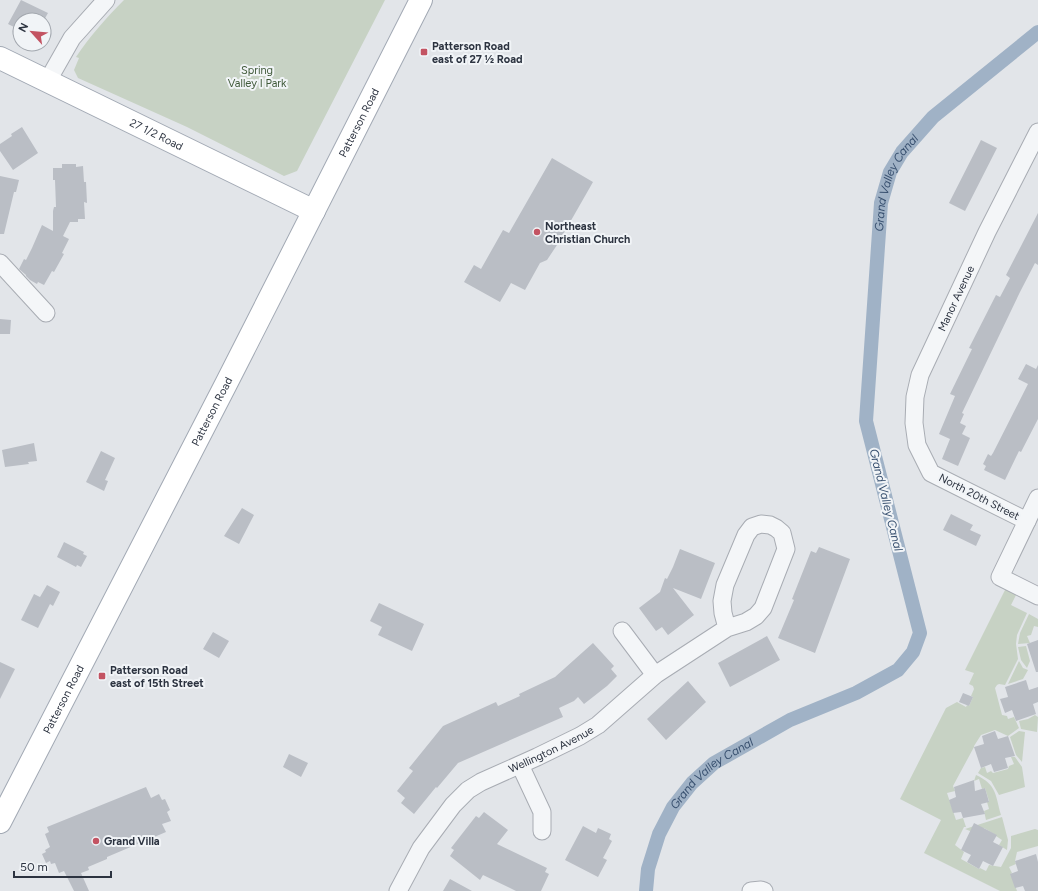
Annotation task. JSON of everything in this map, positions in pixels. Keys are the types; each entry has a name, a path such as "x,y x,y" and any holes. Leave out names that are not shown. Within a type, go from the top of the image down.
{"main road":[{"name":"Patterson Road","path":"0,822 226,384 421,0"},
{"name":"27 1/2 Road","path":"0,58 314,211"}],"street":[{"path":"47,82 72,38 106,0"},
{"name":"Manor Avenue","path":"931,473 917,445 914,423 915,397 920,375 987,232 1038,132"},
{"path":"0,263 46,313"},
{"name":"North 20th Street","path":"931,473 1027,521"},
{"path":"1038,498 1000,577 1038,596"},
{"name":"Wellington Avenue","path":"398,891 421,848 453,806 468,790 481,782 580,736 598,725 655,674 728,628 746,622 756,616 763,608 786,549 785,540 782,533 770,525 761,524 752,528 746,535 725,586 722,601 723,613 728,628"},
{"path":"622,631 655,674"},
{"path":"520,765 542,812 542,831"}],"green space":[{"name":"Spring Valley I Park","path":"124,0 385,0 297,171 284,176 187,127 78,78 74,70 79,58 76,57 98,27"},
{"path":"1007,586 1018,591 1011,605 1027,613 1017,635 1016,644 1018,659 1005,685 999,684 995,688 1002,715 1007,716 1008,719 1014,717 1019,728 1008,736 995,730 981,735 953,786 955,791 947,793 956,820 963,818 966,827 964,827 955,845 964,852 961,859 979,869 980,868 986,871 989,865 1001,867 1011,848 1011,836 1035,829 1038,830 1038,846 1017,852 1015,861 1016,864 1009,867 1017,891 1000,891 924,853 941,820 900,799 946,708 957,702 966,707 967,705 969,706 973,697 971,696 974,689 973,686 969,684 974,673 965,670"},
{"path":"1029,614 1038,619 1038,627 1034,626 1031,635 1027,636 1030,643 1018,644 1020,633"},
{"path":"1026,646 1030,661 1027,668 1021,660 1018,647"},
{"path":"1019,661 1023,668 1028,670 1023,679 1008,684"},
{"path":"1035,715 1038,717 1037,732 1021,729 1019,721 1028,719"},
{"path":"1019,731 1025,732 1022,762 1016,755 1010,737"},
{"path":"1011,757 1015,757 1022,767 1025,787 999,795 991,781 978,773 981,768 985,767 987,773 991,771 993,773 1008,769 1009,766 1014,764"},
{"path":"976,775 992,787 1001,815 986,820 984,811 989,809 987,802 989,801 985,788 982,789 979,779 974,781"},
{"path":"1002,817 1008,840 1007,850 999,845 1002,840 984,828 970,831 965,829"}],"building":[{"path":"21,0 46,12 14,12"},
{"path":"12,17 12,26 8,24"},
{"path":"22,127 38,153 13,170 0,151 0,144"},
{"path":"981,140 997,148 965,211 949,203"},
{"name":"Northeast Christian Church","path":"552,158 593,182 557,245 547,260 540,263 525,290 511,283 500,302 464,282 474,265 481,269 503,230 509,233"},
{"path":"62,164 76,164 76,167 83,166 84,182 86,182 87,203 84,202 85,219 78,219 78,222 70,222 63,236 69,239 62,253 64,254 54,272 52,271 44,285 38,282 37,284 30,280 19,269 24,259 26,260 42,225 53,231 53,211 54,207 56,207 53,168 62,168"},
{"path":"0,176 19,180 16,192 14,192 4,234 0,234"},
{"path":"1038,213 1038,265 1035,263 1020,292 962,413 964,414 960,423 966,426 962,434 970,438 958,466 942,459 950,439 939,434 955,396 950,394 972,349 969,348 996,295 1000,297 1010,278 1006,275"},
{"path":"0,319 11,320 10,334 0,334"},
{"path":"1026,364 1036,369 1038,365 1038,419 1021,452 1019,451 1005,480 984,470 986,466 983,464 988,454 991,456 993,453 1028,384 1018,379"},
{"path":"34,443 37,461 28,462 29,464 5,467 2,450"},
{"path":"101,451 115,458 105,480 108,481 104,491 86,482"},
{"path":"242,508 254,515 239,544 224,536"},
{"path":"951,514 973,525 970,530 981,535 976,546 943,530"},
{"path":"64,542 84,552 83,554 87,556 81,567 77,565 76,567 57,557"},
{"path":"819,547 850,559 815,653 778,638 794,600 792,599 811,551 816,553"},
{"path":"680,549 715,563 701,599 673,588 694,615 668,635 662,627 656,631 639,608 660,592 665,578 667,579"},
{"path":"47,585 60,592 53,606 50,604 38,628 21,620 34,594 40,597"},
{"path":"379,603 424,624 412,651 378,635 382,627 370,621"},
{"path":"213,632 229,641 219,658 203,649"},
{"path":"767,636 780,660 730,687 718,663"},
{"path":"1038,640 1038,672 1036,672 1027,644"},
{"path":"593,643 614,666 611,669 617,676 607,686 584,704 578,697 574,701 559,708 563,717 458,763 414,814 401,803 405,798 397,791 413,771 409,768 443,726 496,702 498,706 555,677"},
{"path":"0,662 15,669 0,699"},
{"path":"1026,680 1029,690 1038,687 1038,702 1033,704 1036,714 1016,721 1012,710 1005,713 1000,699 1008,697 1005,687"},
{"path":"688,681 706,702 666,740 647,719"},
{"path":"963,693 973,697 969,706 959,702"},
{"path":"995,731 998,739 1008,736 1015,756 1005,758 1008,768 994,772 991,764 981,768 974,747 984,744 982,736"},
{"path":"289,754 308,763 301,777 283,767"},
{"path":"974,780 975,791 985,788 989,802 981,804 985,814 963,818 961,812 953,813 949,800 956,797 954,787"},
{"name":"Grand Villa","path":"146,787 151,798 159,794 162,800 165,799 170,810 167,812 171,821 162,824 166,832 107,857 107,859 88,867 89,870 81,873 89,891 74,891 64,871 59,873 55,863 51,864 50,861 46,863 42,854 50,847 45,834 49,832 47,827"},
{"path":"484,812 508,830 497,844 547,868 545,872 549,874 541,891 516,891 483,875 480,880 450,856 454,850 451,848 476,816 479,818"},
{"path":"974,823 997,835 993,842 1003,847 993,866 983,861 979,869 967,862 971,855 961,850"},
{"path":"583,826 596,833 598,828 611,834 609,839 612,841 603,858 607,860 598,877 565,860"},
{"path":"1036,854 1038,862 1038,891 1025,891 1023,886 1015,888 1010,874 1018,871 1015,861"},
{"path":"450,879 472,891 443,891"}],"waterway":[{"name":"Grand Valley Canal","path":"646,891 648,869 659,834 673,807 692,783 714,763 790,720 856,693 898,670 913,652 920,633 866,421 881,203 890,172 902,152 933,117 1038,32"}],"place":[{"name":"Patterson Road east of 27 ½ Road","path":"424,52"},
{"name":"Northeast Christian Church","path":"537,232"},
{"name":"Patterson Road east of 15th Street","path":"102,676"},
{"name":"Grand Villa","path":"96,841"}]}
